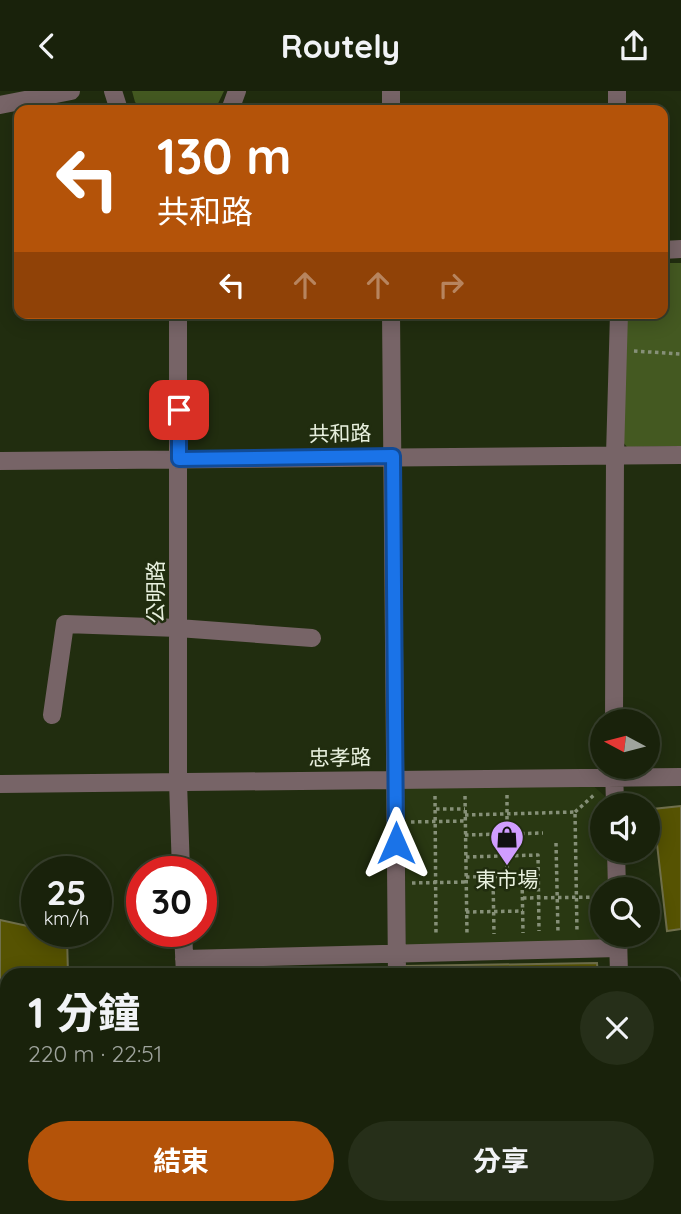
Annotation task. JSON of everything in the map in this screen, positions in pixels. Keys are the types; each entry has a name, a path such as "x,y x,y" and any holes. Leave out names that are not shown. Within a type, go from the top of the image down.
{"street":[{"path":"0,105 66,92"},
{"name":"公明路","path":"178,319 178,782 180,856"},
{"path":"391,319 397,968"},
{"path":"614,709 615,455 619,319"},
{"name":"共和路","path":"0,461 681,455"},
{"path":"52,715 65,624 178,628 312,638"},
{"name":"忠孝路","path":"0,784 508,779 590,774"},
{"name":"忠孝路","path":"660,775 681,777"},
{"path":"183,947 184,967 396,953 568,949 590,945"},
{"path":"618,947 619,968"}],"path":[{"path":"632,350 681,354"},
{"path":"435,779 436,952"},
{"path":"464,779 467,951"},
{"path":"507,877 508,779"},
{"path":"435,809 507,814 575,812 576,897 568,949"},
{"path":"396,823 465,821"},
{"path":"465,835 544,833"},
{"path":"556,843 558,898 568,949"},
{"path":"466,857 538,855 539,898 532,950"},
{"path":"396,883 436,883 523,876 523,911 532,950"},
{"path":"493,877 494,951"},
{"path":"523,898 590,897"},
{"path":"467,912 523,911"}],"shaded area":[{"path":"132,91 224,91 217,105 138,105"},
{"path":"668,263 681,263 681,446 627,447 622,441 626,319 668,319"},
{"name":"東市場","path":"589,782 601,793 590,793 590,863 608,863 608,877 590,877 590,943 406,945 405,784"}],"building":[{"path":"681,806 681,929 667,931 659,863 660,808"},
{"path":"0,920 21,925 21,947 67,947 68,968 0,968"},
{"path":"597,963 597,968 403,968"}],"place":[{"name":"東市場","path":"507,867"}],"route":[{"path":"179,410 179,459 393,456 396,843"}]}
